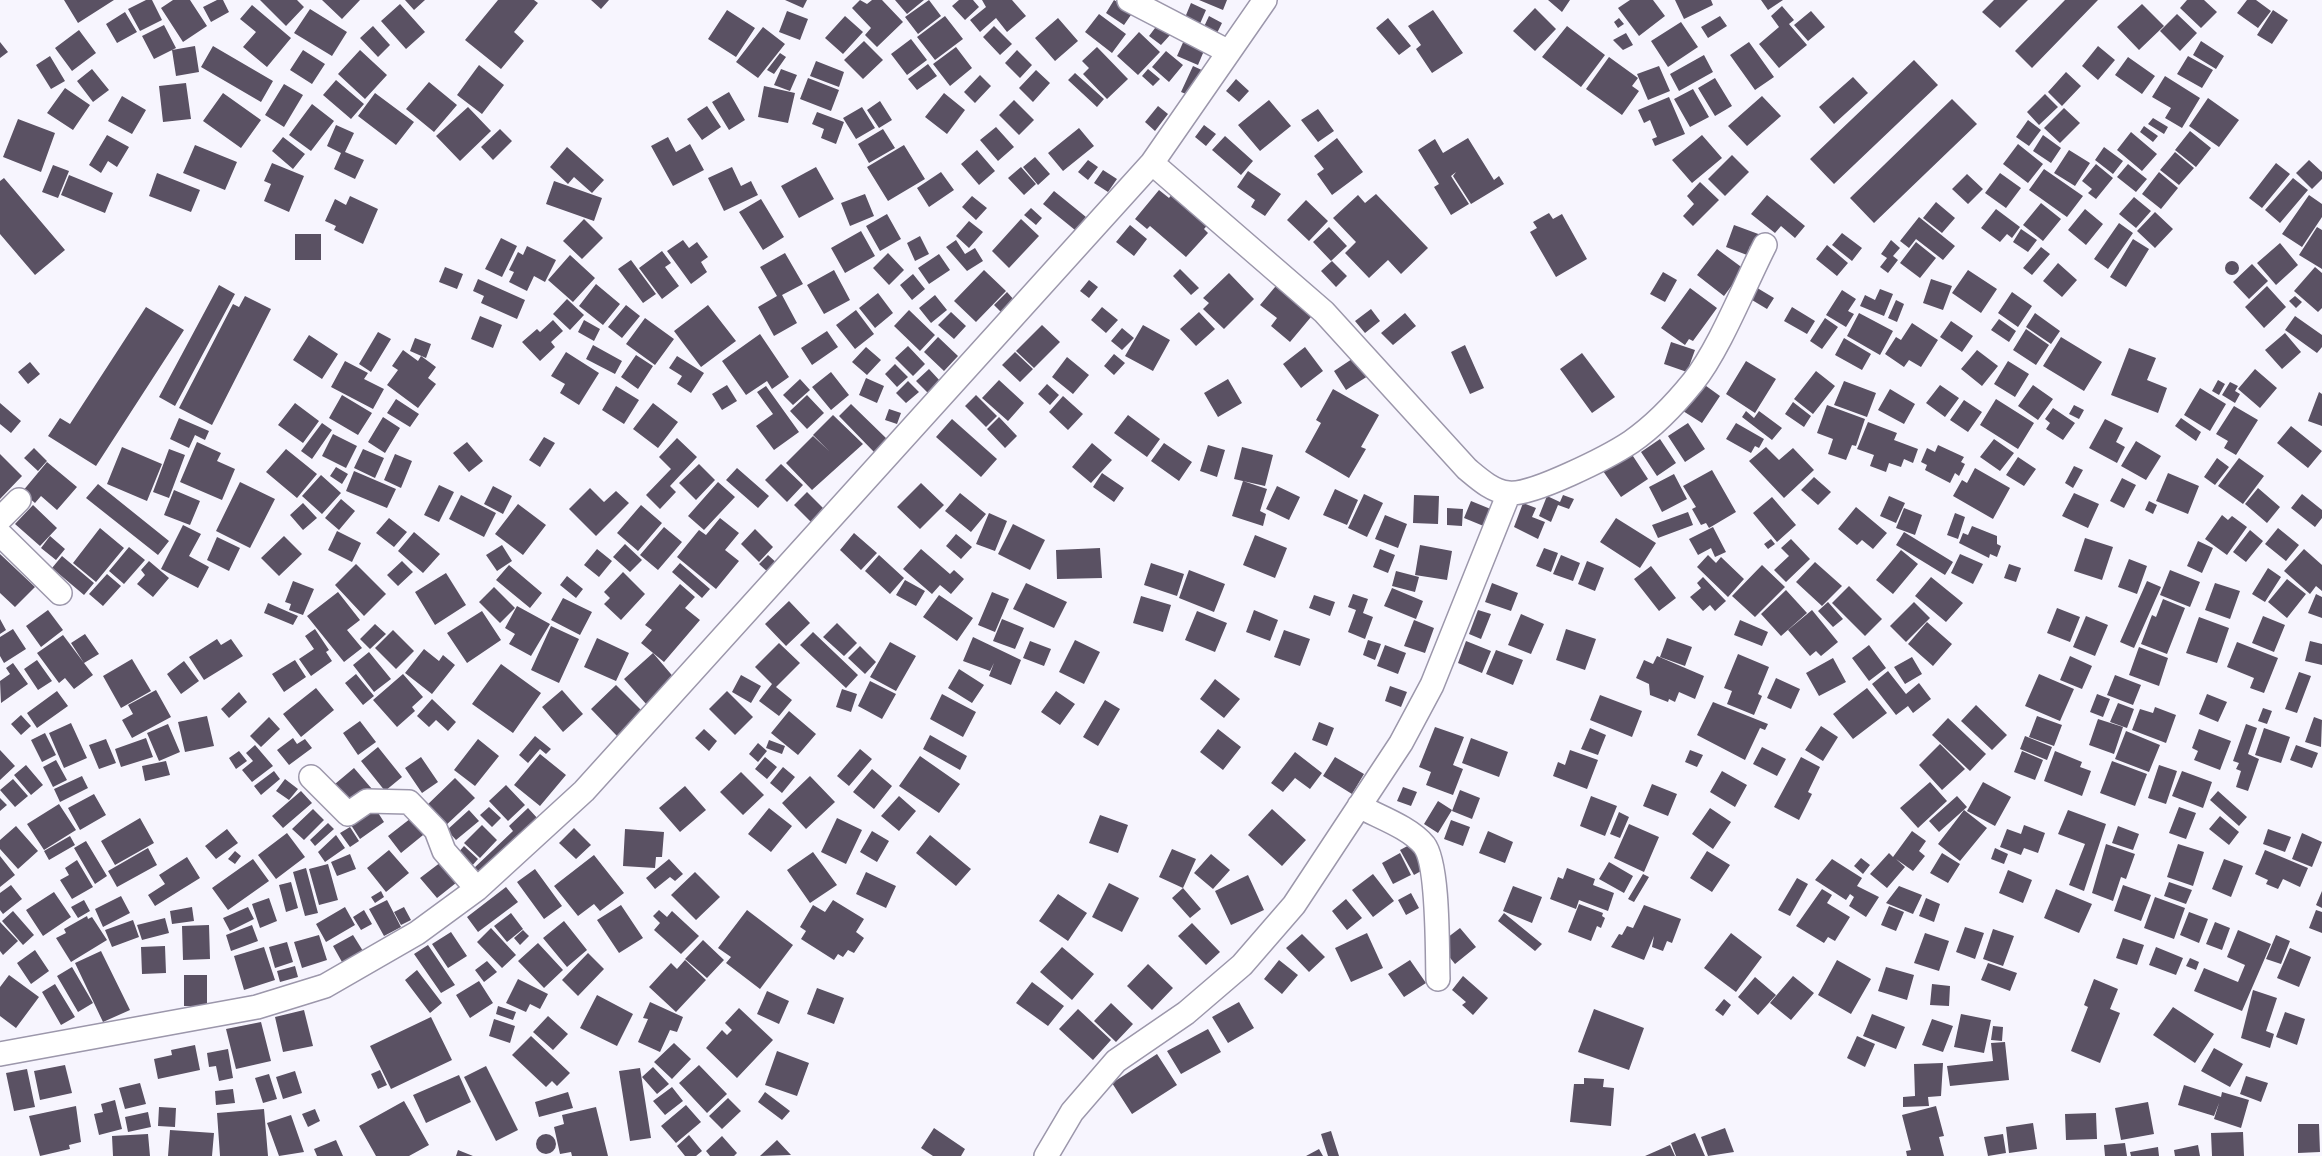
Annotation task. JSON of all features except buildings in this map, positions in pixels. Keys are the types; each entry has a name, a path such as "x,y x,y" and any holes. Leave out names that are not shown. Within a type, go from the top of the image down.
{"street":[{"path":"1129,0 1229,52"},
{"path":"0,1054 257,1007 325,986 417,933 477,889 584,791 1152,163 1265,0"},
{"path":"1152,163 1324,312 1467,469 1484,484 1509,493 1537,487 1593,462 1632,441 1668,409 1694,380 1765,245"},
{"path":"1046,1156 1072,1112 1116,1061 1186,1013 1242,965 1294,905 1401,743 1432,685 1509,493"},
{"path":"0,519 19,500"},
{"path":"0,534 60,593"},
{"path":"311,777 348,814 367,801 409,802 436,830 444,851 477,889"},
{"path":"1359,806 1413,835 1425,847 1435,899 1438,979"}]}
